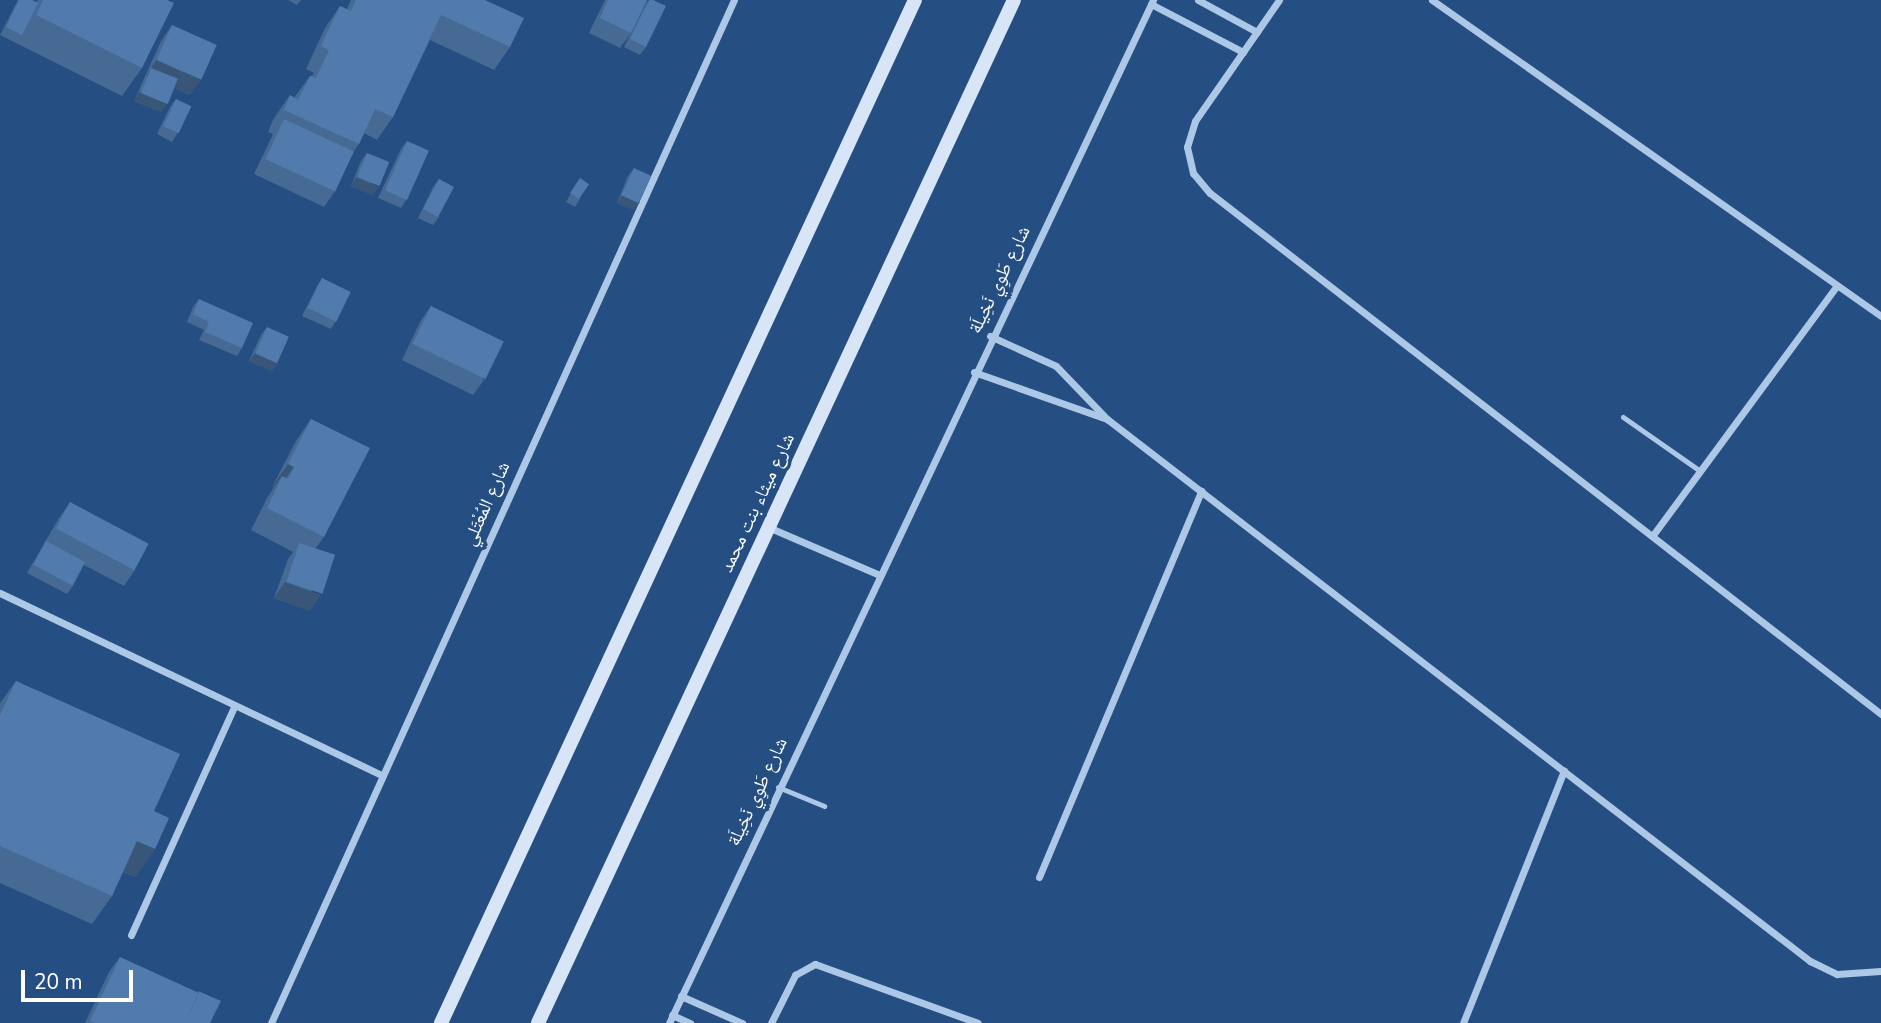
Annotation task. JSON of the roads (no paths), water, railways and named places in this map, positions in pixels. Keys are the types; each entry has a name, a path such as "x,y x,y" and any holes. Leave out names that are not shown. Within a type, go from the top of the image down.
{"main road":[{"path":"441,1023 915,0"},
{"name":"شارع ميثاء بنت محمد","path":"538,1023 1014,0"}],"street":[{"name":"شارع المُعْتَلي","path":"271,1023 734,0"},
{"path":"1198,0 1257,32"},
{"path":"1279,0 1195,121 1187,147 1193,173 1881,714"},
{"path":"1432,0 1881,316"},
{"path":"1152,2 1243,52"},
{"name":"شارع طَوِي نَخِيلَة","path":"671,1019 877,574 1152,2"},
{"path":"1653,535 1837,285"},
{"path":"990,336 1056,366 1107,419 1823,970 1853,976 1881,971"},
{"path":"974,373 1107,419"},
{"path":"1039,877 1200,491"},
{"path":"768,527 877,574"},
{"path":"0,593 383,776"},
{"path":"131,935 235,705"},
{"path":"1463,1023 1564,770"},
{"path":"771,1023 795,975 816,964 978,1023"},
{"path":"681,996 742,1023"},
{"path":"671,1019 690,1023"}],"lane":[{"path":"1623,417 1700,471"},
{"path":"778,787 824,806"}]}
